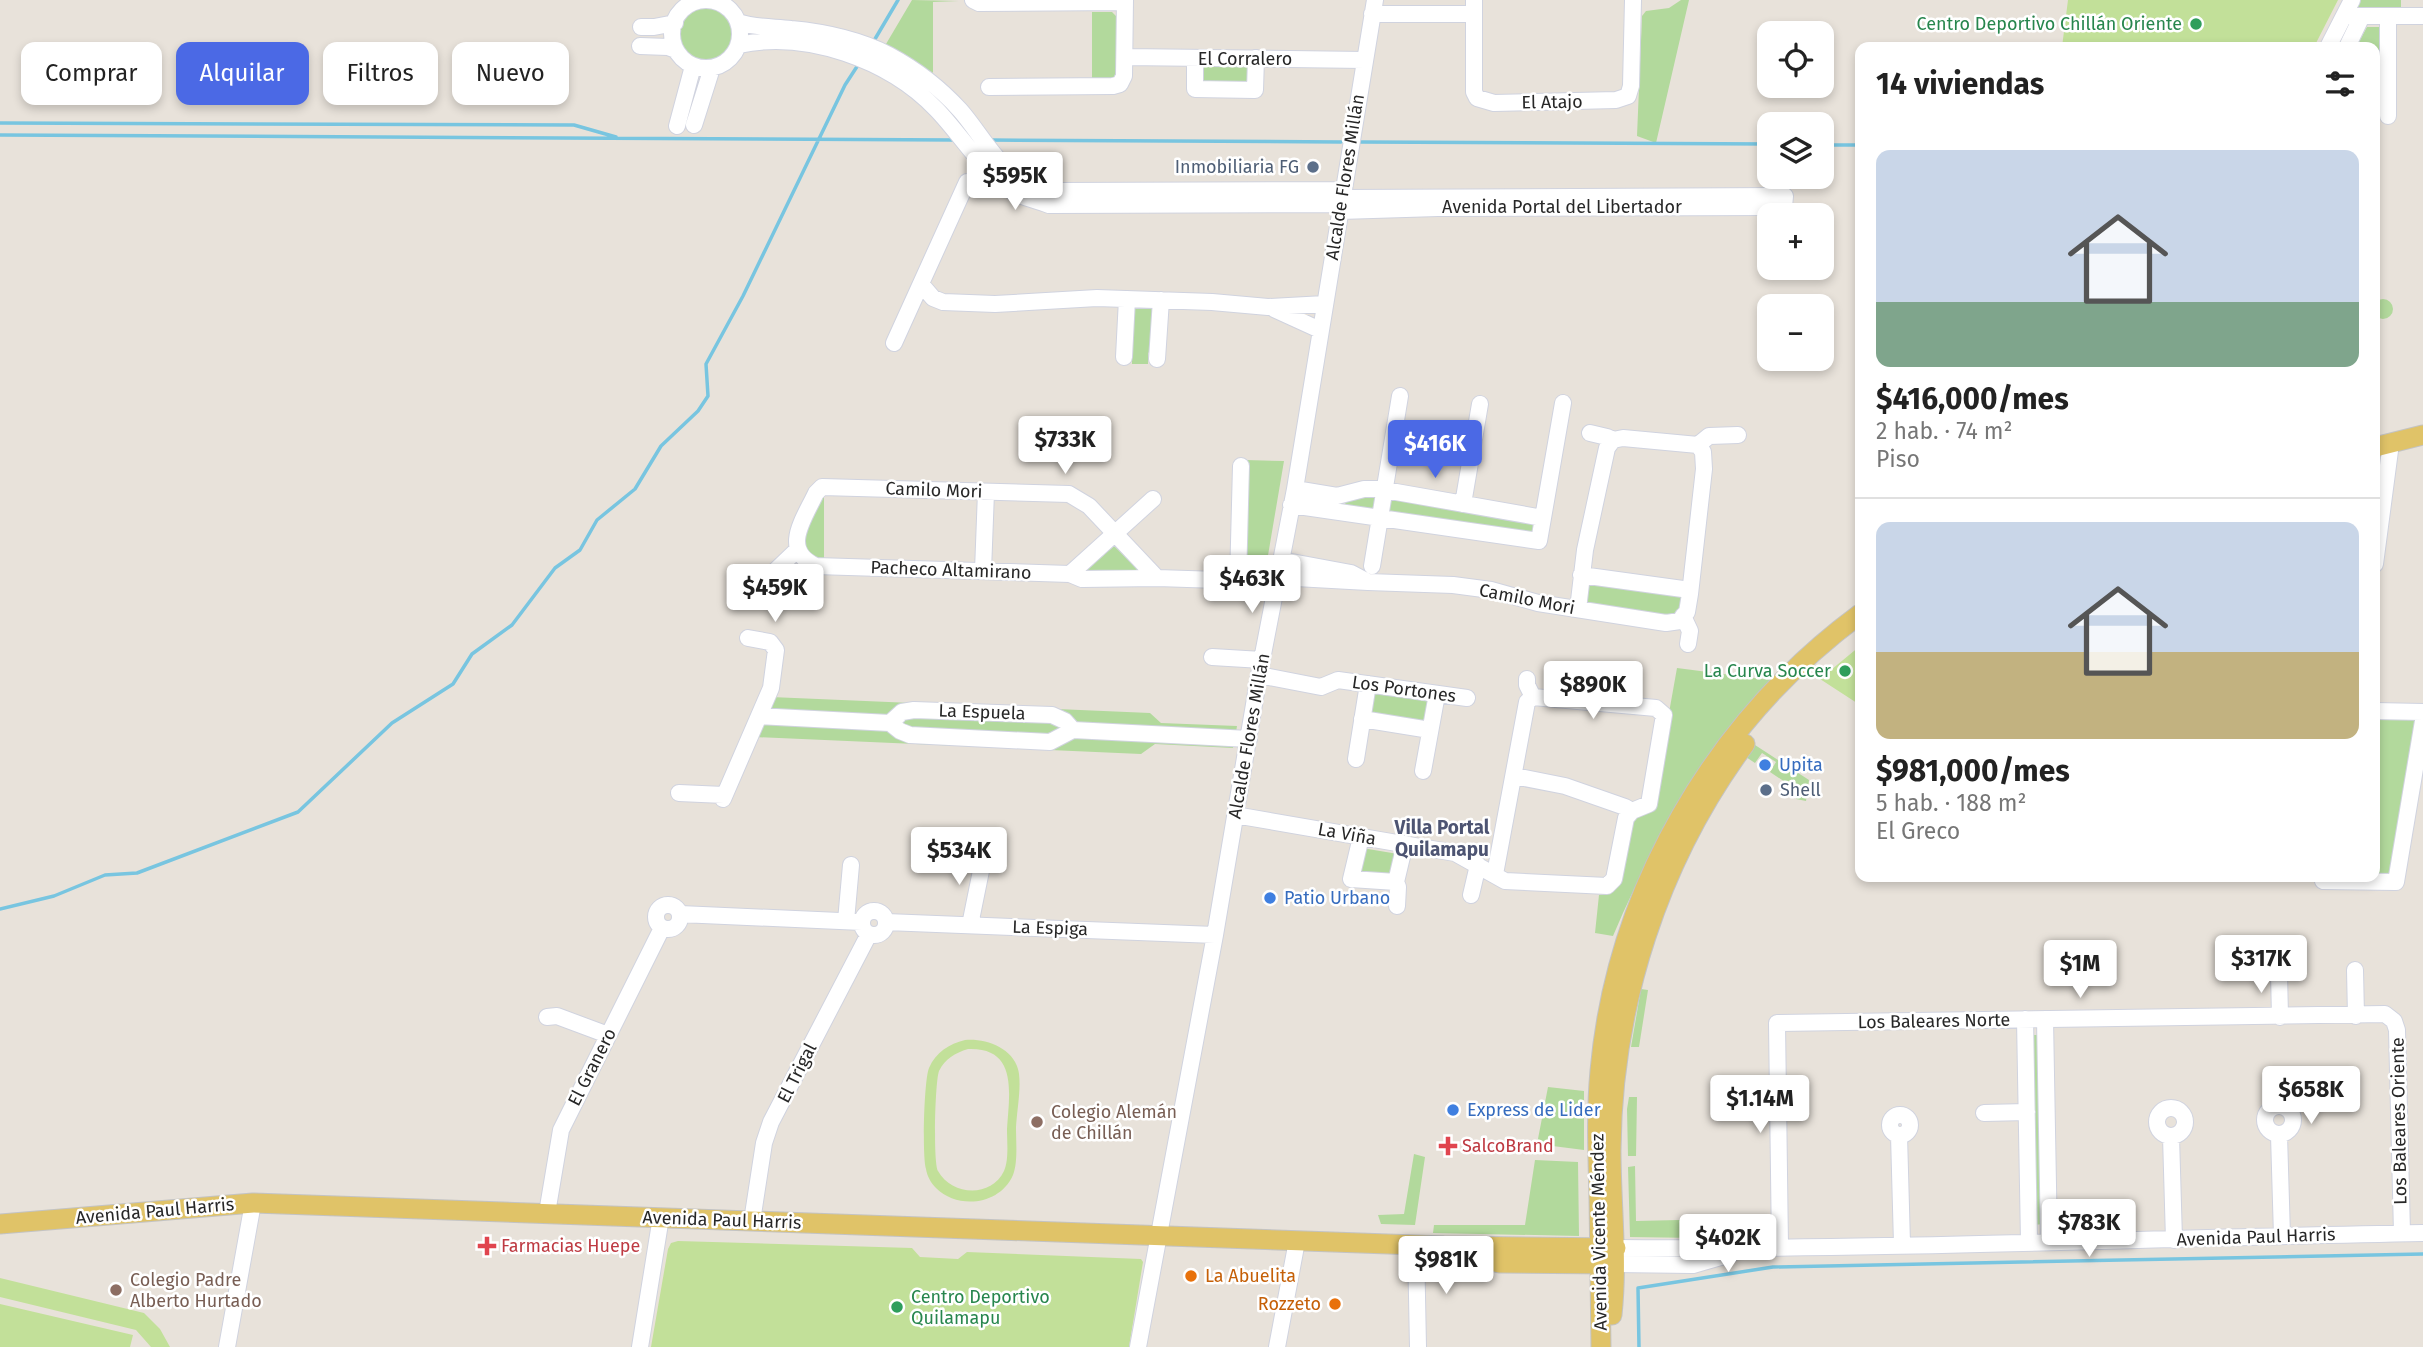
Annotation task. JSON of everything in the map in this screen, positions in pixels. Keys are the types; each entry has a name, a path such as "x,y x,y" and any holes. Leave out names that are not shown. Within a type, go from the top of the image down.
{"main road":[{"path":"2383,450 2423,435"},
{"path":"2383,450 2423,446"},
{"name":"Avenida Vicente Méndez","path":"1601,1347 1608,1256 1598,1129 1602,1050 1614,982 1641,898 1676,824 1720,755 1752,714 1788,677 1855,618"},
{"name":"Avenida Vicente Méndez","path":"1608,1347 1612,1119 1619,1054 1638,962 1658,902 1683,844 1718,782 1762,721 1806,675 1855,634"},
{"name":"Avenida Paul Harris","path":"0,1224 253,1203 1302,1241 1608,1256"}],"street":[{"path":"703,0 714,1 732,11 741,33 739,45 726,62 712,68 694,66 684,60 673,41 675,23 682,10 703,0"},
{"path":"973,0 979,3 1125,1 1124,76 1119,83 1113,86 989,87"},
{"name":"El Atajo","path":"1474,7 1473,84 1477,98 1494,103 1616,100 1628,96 1632,86 1633,0"},
{"path":"2331,42 2352,0"},
{"path":"1374,7 1474,7"},
{"name":"Alcalde Flores Millán","path":"1138,1347 1293,497 1374,7"},
{"name":"Avenida Portal del Libertador","path":"732,11 748,26 795,29 844,38 887,54 939,90 961,111 998,160 1017,176 1034,185 1060,191 1341,201"},
{"path":"2344,16 2388,16 2413,11"},
{"path":"2349,42 2362,16"},
{"path":"2388,16 2388,116"},
{"path":"641,27 675,23"},
{"name":"Avenida Portal del Libertador","path":"739,45 764,40 790,42 844,53 876,65 913,88 934,106 982,164 1012,191 1049,205 1341,201 1785,201"},
{"path":"640,46 676,50"},
{"name":"El Corralero","path":"1125,57 1365,60"},
{"path":"1195,58 1194,97 1258,98 1256,58"},
{"path":"677,126 694,66"},
{"path":"694,125 712,68"},
{"path":"894,343 967,182"},
{"path":"921,284 933,298 943,302 995,304 1046,299 1127,299 1268,307 1325,304"},
{"path":"1124,357 1127,299"},
{"path":"1157,359 1161,300"},
{"path":"1268,307 1320,330"},
{"path":"1370,574 1400,396"},
{"path":"1293,497 1380,518 1539,541 1563,403"},
{"path":"1463,503 1480,404"},
{"path":"1590,433 1613,440 1623,438 1698,445 1709,436 1738,435"},
{"path":"1578,609 1581,575 1607,449 1613,440"},
{"path":"1688,645 1690,631 1684,616 1690,590 1704,469 1703,452 1698,445"},
{"path":"2380,493 2383,450"},
{"path":"1238,581 1241,466"},
{"name":"Camilo Mori","path":"797,550 796,538 816,493 822,487 1069,494 1089,506 1157,578"},
{"path":"1293,497 1337,496 1364,489 1385,490 1543,518"},
{"path":"983,571 986,492"},
{"path":"1070,574 1153,499"},
{"path":"767,590 775,570 797,550"},
{"name":"Pacheco Altamirano","path":"797,550 804,561 816,566 1070,574"},
{"name":"Camilo Mori","path":"1281,560 1351,573 1491,590 1538,603 1666,623 1680,621 1684,616"},
{"name":"Camilo Mori","path":"1070,574 1083,579 1238,581 1370,574"},
{"path":"1581,575 1690,590"},
{"path":"679,793 723,797 771,688 776,650 770,642 748,638"},
{"name":"Los Portones","path":"1212,657 1260,667 1321,687 1338,680 1467,698"},
{"path":"1527,678 1527,685 1533,697"},
{"path":"1356,759 1368,684"},
{"path":"1423,771 1437,694"},
{"path":"1495,874 1527,702 1533,697 1656,708 1664,715 1649,804 1632,811 1565,786 1514,776"},
{"name":"La Espuela","path":"890,723 902,712 914,710 1052,715 1065,720 1073,730"},
{"path":"2380,711 2423,712"},
{"name":"La Espuela","path":"759,716 890,723 900,732 910,735 1050,742 1073,730 1249,739"},
{"path":"1362,719 1430,730"},
{"path":"2380,881 2396,882 2423,721"},
{"name":"La Viña","path":"1235,816 1455,853 1505,881 1607,886 1614,879 1626,818 1632,811"},
{"path":"1361,837 1351,878 1396,881"},
{"path":"1397,906 1396,881 1405,845"},
{"path":"970,925 984,856"},
{"path":"851,865 859,926"},
{"path":"1471,895 1478,865"},
{"name":"El Granero","path":"547,1213 561,1130 662,928 656,918 660,907 672,905 680,914 859,926"},
{"name":"La Espiga","path":"859,926 880,934 885,929 886,922 1215,934"},
{"name":"El Trigal","path":"751,1221 764,1143 771,1122 859,926"},
{"path":"2355,970 2356,1016"},
{"path":"2279,972 2280,1017"},
{"name":"Los Baleares Norte","path":"1780,1247 1777,1023 2385,1014"},
{"name":"Los Baleares Oriente","path":"2385,1014 2394,1021 2397,1030 2402,1233"},
{"path":"547,1017 556,1016 608,1035"},
{"path":"2025,1019 2029,1242"},
{"path":"2045,1019 2049,1241"},
{"path":"1984,1114 2027,1112"},
{"path":"1899,1135 1902,1244"},
{"path":"2278,1135 2282,1236"},
{"path":"2171,1136 2174,1240"},
{"path":"228,1347 253,1203"},
{"path":"640,1347 661,1217"},
{"name":"Avenida Paul Harris","path":"1608,1256 1693,1265 1754,1248 2423,1233"},
{"path":"1277,1347 1302,1241"},
{"path":"1287,1347 1302,1241"},
{"path":"1418,1347 1429,1246"},
{"path":"1429,1246 1429,1347"}],"green space":[{"path":"912,0 959,1 933,2 933,73 886,44"},
{"path":"1681,0 1689,0 1656,143 1637,136 1642,16 1646,11 1669,8"},
{"name":"Centro Deportivo Chillán Oriente","path":"2068,0 2338,0 2317,42 2063,42"},
{"path":"2358,0 2401,0 2401,8 2354,7"},
{"path":"707,3 719,5 729,12 736,22 736,46 729,56 719,63 707,65 695,63 685,56 678,46 676,34 678,22 685,12 695,5"},
{"path":"1092,12 1112,12 1117,17 1117,75 1112,79 1092,79"},
{"path":"2367,27 2384,27 2382,70 2380,42 2359,42"},
{"path":"1203,67 1250,67 1250,85 1202,85"},
{"path":"2380,300 2387,300 2392,305 2390,316 2380,318"},
{"path":"1130,307 1156,308 1154,348 1148,353 1148,364 1132,364 1132,353 1128,347"},
{"path":"1245,460 1284,461 1265,573 1242,572"},
{"path":"824,493 824,558 809,553 803,539"},
{"path":"1369,493 1535,522 1532,535 1344,509 1346,500"},
{"path":"1114,546 1145,576 1081,575"},
{"path":"1587,582 1680,594 1684,602 1681,612 1671,617 1596,606 1588,603 1584,587"},
{"name":"La Curva Soccer","path":"1855,650 1855,702 1820,679"},
{"path":"1677,668 1770,680 1723,739 1681,802 1628,901 1613,936 1595,933 1599,895 1607,894 1618,886 1630,822 1637,815 1652,808"},
{"path":"1373,690 1428,699 1424,725 1369,716"},
{"path":"771,697 1150,713 1161,723 1237,726 1236,732 1080,723 1064,713 888,716 769,711"},
{"path":"907,714 1058,721 1063,724 1056,736 905,729 902,718"},
{"path":"2380,718 2417,719 2391,876 2380,876"},
{"path":"761,721 887,726 906,738 1081,735 1234,742 1233,748 1155,744 1141,754 754,737"},
{"path":"1755,745 1809,780 1806,801 1796,799 1797,790 1770,772 1776,762 1762,753 1755,763 1746,757"},
{"path":"1362,848 1398,854 1393,878 1356,875"},
{"path":"1641,989 1648,990 1639,1047 1631,1047"},
{"path":"2032,1035 2039,1035 2042,1224 2035,1225"},
{"name":"Colegio Alemán de Chillán","path":"982,1041 999,1047 1012,1058 1019,1074 1015,1170 999,1193 978,1201 955,1199 945,1195 931,1182 925,1162 927,1075 939,1053 959,1042","holes":["968,1049 984,1050 996,1056 1003,1064 1007,1076 1009,1102 1006,1167 998,1180 990,1186 962,1189 944,1179 936,1165 936,1090 939,1071 947,1060 955,1055"]},
{"path":"1548,1087 1584,1091 1584,1150 1537,1144"},
{"path":"1629,1097 1637,1097 1636,1156 1628,1156"},
{"path":"1414,1154 1425,1157 1415,1225 1381,1224 1378,1215 1404,1214"},
{"path":"1535,1160 1578,1162 1579,1236 1433,1233 1434,1225 1525,1225"},
{"path":"1635,1166 1636,1221 1764,1218 1767,1239 1630,1237 1628,1167"},
{"name":"Centro Deportivo Quilamapu","path":"678,1241 912,1248 920,1257 958,1259 967,1252 1141,1259 1143,1262 1129,1347 651,1347 668,1249 671,1243"},
{"name":"Colegio Padre Alberto Hurtado","path":"0,1278 144,1313 160,1329 170,1347 151,1347 136,1330 0,1297"},
{"path":"0,1304 133,1335 130,1347 0,1347"}],"waterway":[{"path":"875,39 898,0"},
{"path":"0,909 54,896 105,875 137,873 298,812 392,723 453,684 472,654 512,625 555,568 580,550 597,520 635,489 661,446 698,411 708,396 706,364 743,296 845,85 858,65"},
{"path":"0,123 574,125 616,137"},
{"path":"0,135 954,140"},
{"path":"990,140 1341,142"},
{"path":"1360,142 1757,144"},
{"path":"1834,145 1855,145"},
{"path":"1639,1347 1638,1288 1773,1267 2423,1254"}],"place":[{"name":"Centro Deportivo Chillán Oriente","path":"2196,24"},
{"name":"Inmobiliaria FG","path":"1313,167"},
{"name":"La Curva Soccer","path":"1845,671"},
{"name":"Upita","path":"1765,765"},
{"name":"Shell","path":"1766,790"},
{"name":"Patio Urbano","path":"1270,898"},
{"name":"Express de Lider","path":"1453,1110"},
{"name":"Colegio Alemán de Chillán","path":"1037,1122"},
{"name":"SalcoBrand","path":"1448,1146"},
{"name":"Farmacias Huepe","path":"487,1246"},
{"name":"La Abuelita","path":"1191,1276"},
{"name":"Colegio Padre Alberto Hurtado","path":"116,1290"},
{"name":"Rozzeto","path":"1335,1304"},
{"name":"Centro Deportivo Quilamapu","path":"897,1307"}],"district":[{"name":"Villa Portal Quilamapu","path":"1442,838"}]}
